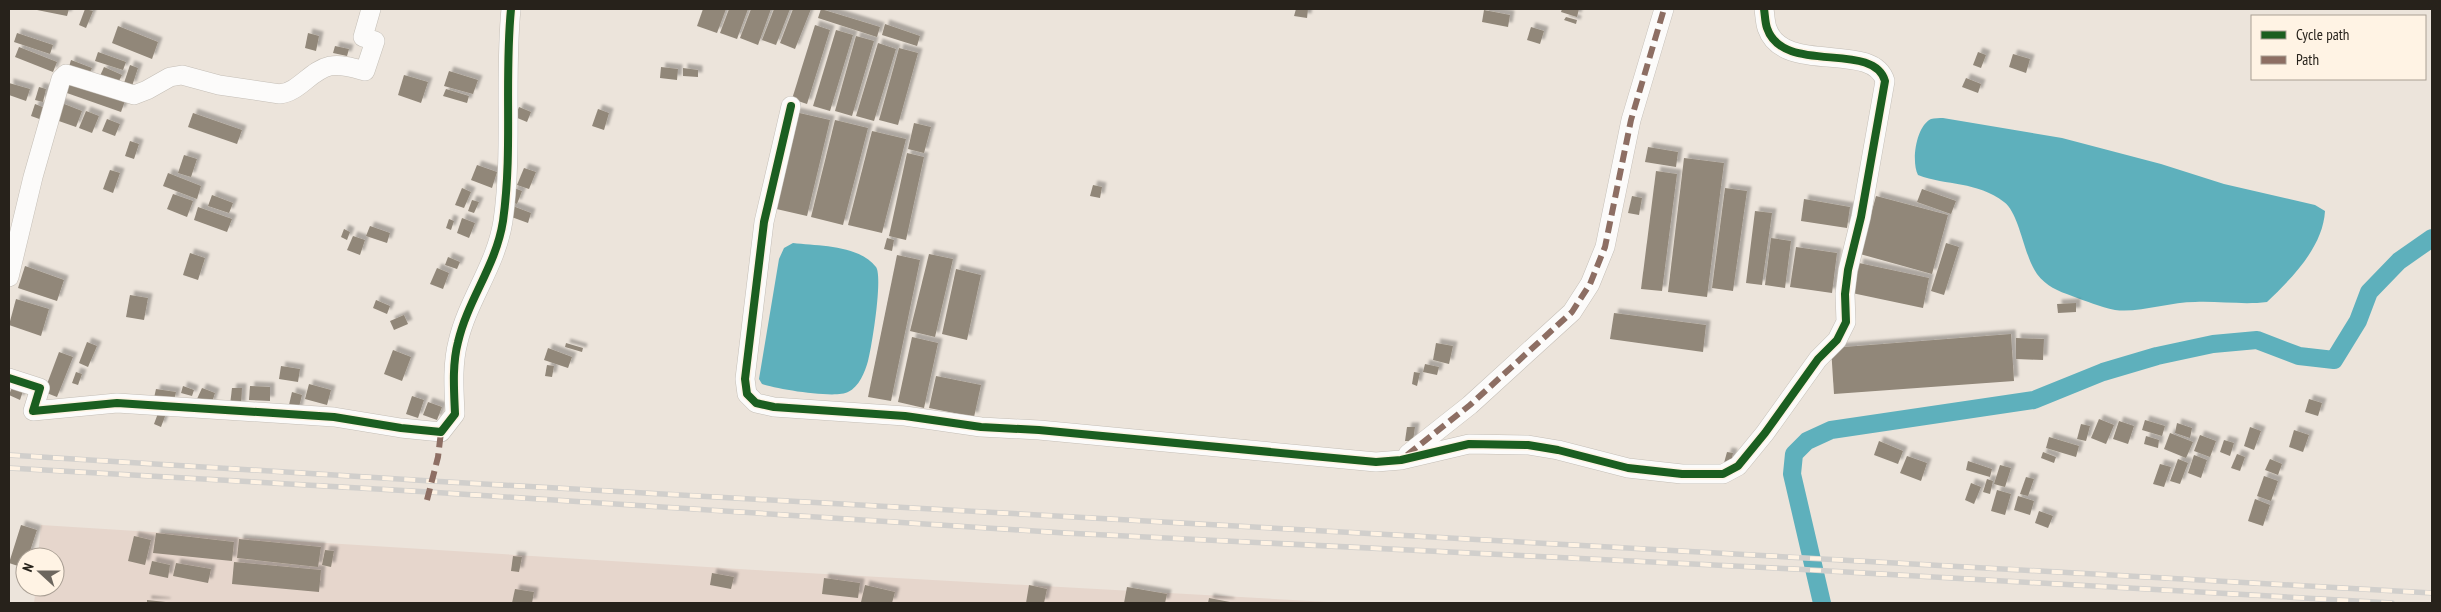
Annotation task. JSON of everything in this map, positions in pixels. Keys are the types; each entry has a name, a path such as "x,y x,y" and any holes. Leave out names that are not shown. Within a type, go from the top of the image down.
{"street":[{"path":"9,277 35,167 61,79 66,74 134,94 147,90 170,77 182,75 219,85 280,94 288,93 315,72 330,66 340,65 365,71 375,41 363,37 371,9"},
{"path":"9,378 40,388 33,411 117,403 334,417 401,428 441,432 455,414 453,380 458,342 473,302 496,254 502,222 508,172 510,101 507,54 511,9"},
{"path":"1401,460 1470,405 1572,312 1590,284 1605,247 1631,120 1664,9"},
{"path":"790,106 764,222 745,379 747,394 756,403 774,407 905,416 981,427 1039,430 1376,462 1401,460 1469,444 1528,445 1558,450 1628,468 1682,474 1723,474 1738,466 1765,433 1818,359 1837,340 1846,322 1845,294 1848,270 1860,218 1885,82 1883,72 1874,65 1788,50 1776,42 1767,29 1764,9"}],"shaded area":[{"path":"41,525 755,570 1346,603 34,603 35,597 65,597 65,547 39,547"}],"water":[{"path":"1943,118 2062,138 2161,164 2224,184 2315,205 2325,211 2323,224 2319,237 2305,261 2267,302 2185,302 2124,311 2104,307 2057,290 2048,285 2037,274 2028,256 2014,215 2004,202 1983,190 1918,175 1915,153 1918,136 1926,123 1931,119"},
{"path":"793,243 826,246 860,254 876,267 878,273 878,297 870,353 861,379 848,392 841,394 819,394 792,391 762,384 759,379 779,259 784,248"}],"building":[{"path":"32,9 69,9 67,16"},
{"path":"85,9 93,11 86,28 79,25"},
{"path":"703,9 726,9 717,33 697,26"},
{"path":"729,9 748,9 737,39 720,33"},
{"path":"751,9 771,9 758,45 740,38"},
{"path":"774,9 790,9 776,45 762,40"},
{"path":"793,9 811,9 795,49 780,43"},
{"path":"821,9 880,27 877,37 818,18"},
{"path":"1296,9 1308,9 1307,18 1294,16"},
{"path":"1562,9 1579,9 1577,17 1561,12"},
{"path":"1484,10 1510,15 1508,27 1482,22"},
{"path":"1566,17 1577,20 1576,24 1564,20"},
{"path":"885,24 920,36 917,46 882,35"},
{"path":"815,25 830,30 807,104 792,99"},
{"path":"118,26 158,42 152,59 112,43"},
{"path":"1531,27 1544,31 1540,44 1527,40"},
{"path":"836,30 853,35 830,111 813,106"},
{"path":"17,33 53,45 50,54 14,42"},
{"path":"308,33 319,36 316,51 305,48"},
{"path":"856,36 874,41 852,116 835,111"},
{"path":"878,43 896,49 874,121 856,116"},
{"path":"335,46 349,49 347,56 333,53"},
{"path":"19,47 57,62 53,72 15,57"},
{"path":"899,48 918,53 898,125 879,120"},
{"path":"98,52 126,62 123,70 95,61"},
{"path":"1978,52 1986,55 1981,68 1973,65"},
{"path":"2013,54 2030,59 2026,73 2009,67"},
{"path":"71,60 92,68 88,77 68,70"},
{"path":"130,65 138,68 132,86 124,83"},
{"path":"104,67 122,75 118,83 100,76"},
{"path":"661,67 678,69 677,80 660,78"},
{"path":"683,68 698,70 698,77 683,76"},
{"path":"449,71 478,80 473,94 444,86"},
{"path":"404,75 428,82 421,103 398,95"},
{"path":"69,78 126,98 121,112 64,92"},
{"path":"1966,78 1981,84 1978,93 1962,87"},
{"path":"9,83 30,89 26,101 9,95"},
{"path":"39,87 46,89 43,102 35,100"},
{"path":"446,89 469,96 467,103 443,96"},
{"path":"59,102 82,111 76,127 53,119"},
{"path":"35,104 50,110 45,121 31,116"},
{"path":"519,107 531,112 527,122 515,117"},
{"path":"598,109 609,113 604,130 592,126"},
{"path":"86,111 99,116 92,133 79,128"},
{"path":"795,112 830,120 807,216 772,208"},
{"path":"193,113 242,130 237,144 188,127"},
{"path":"107,119 120,124 115,136 102,131"},
{"path":"835,120 868,128 843,225 811,217"},
{"path":"914,123 931,127 924,153 908,149"},
{"path":"872,131 906,139 882,233 848,225"},
{"path":"130,141 139,144 134,159 125,156"},
{"path":"1648,147 1678,152 1676,167 1645,162"},
{"path":"907,153 924,157 906,240 889,236"},
{"path":"184,155 197,159 191,177 178,173"},
{"path":"1684,158 1724,163 1707,297 1668,292"},
{"path":"477,165 497,172 492,188 471,180"},
{"path":"524,168 536,172 529,189 517,185"},
{"path":"110,170 120,173 113,193 103,189"},
{"path":"1656,171 1677,174 1662,291 1641,289"},
{"path":"168,173 201,186 197,199 163,186"},
{"path":"1093,185 1102,187 1100,198 1090,196"},
{"path":"462,188 471,192 464,208 455,205"},
{"path":"514,188 522,191 517,204 509,201"},
{"path":"1725,188 1747,191 1733,291 1712,288"},
{"path":"1922,189 1956,201 1951,214 1917,202"},
{"path":"173,194 193,201 187,217 167,209"},
{"path":"212,195 233,203 229,213 208,206"},
{"path":"1632,196 1642,198 1639,215 1628,213"},
{"path":"1876,196 1948,215 1932,274 1860,254"},
{"path":"1804,199 1850,207 1847,228 1801,221"},
{"path":"472,200 479,202 474,213 468,211"},
{"path":"510,205 531,213 528,223 506,215"},
{"path":"198,207 232,219 227,232 194,220"},
{"path":"1755,211 1772,213 1762,285 1746,283"},
{"path":"462,218 475,223 469,238 457,233"},
{"path":"449,219 454,221 451,230 446,228"},
{"path":"370,226 390,233 387,243 366,236"},
{"path":"344,229 350,232 347,240 341,237"},
{"path":"353,236 365,240 360,255 347,250"},
{"path":"887,238 894,240 892,251 884,249"},
{"path":"1771,238 1791,241 1785,288 1765,285"},
{"path":"1946,243 1959,247 1944,295 1931,291"},
{"path":"1796,247 1837,253 1832,293 1790,287"},
{"path":"190,253 205,258 198,280 183,275"},
{"path":"929,254 953,259 935,337 910,331"},
{"path":"897,255 920,260 891,401 868,397"},
{"path":"448,257 460,262 457,269 445,265"},
{"path":"1859,263 1929,278 1923,308 1852,293"},
{"path":"25,266 64,280 57,301 18,288"},
{"path":"437,268 449,273 443,289 430,284"},
{"path":"956,269 981,275 967,340 942,334"},
{"path":"130,295 148,298 144,320 126,317"},
{"path":"16,299 49,309 41,336 9,325"},
{"path":"376,300 390,306 387,314 373,308"},
{"path":"2076,303 2076,312 2058,313 2057,304"},
{"path":"1614,313 1706,325 1703,352 1610,339"},
{"path":"404,315 408,324 394,330 390,321"},
{"path":"2011,334 2014,381 1834,394 1831,348"},
{"path":"912,337 938,343 924,408 898,402"},
{"path":"2016,338 2044,339 2043,360 2016,359"},
{"path":"87,342 97,346 88,367 79,363"},
{"path":"566,343 583,348 582,352 565,347"},
{"path":"1436,343 1453,346 1449,364 1433,360"},
{"path":"548,348 572,357 568,368 544,360"},
{"path":"393,350 411,357 402,381 384,374"},
{"path":"59,352 73,357 57,397 44,392"},
{"path":"1425,364 1439,367 1437,375 1423,372"},
{"path":"547,365 554,366 552,377 545,376"},
{"path":"281,366 300,369 298,382 279,379"},
{"path":"76,372 82,374 78,385 72,383"},
{"path":"1414,372 1420,373 1417,386 1412,384"},
{"path":"936,376 981,385 974,417 929,408"},
{"path":"309,384 331,390 327,405 305,399"},
{"path":"183,386 194,390 192,396 181,393"},
{"path":"250,386 270,387 270,401 249,400"},
{"path":"12,387 23,391 20,400 9,395"},
{"path":"202,388 215,393 211,405 197,399"},
{"path":"232,388 242,388 241,406 230,405"},
{"path":"156,389 176,392 174,401 154,398"},
{"path":"292,392 302,395 298,411 288,409"},
{"path":"412,396 424,400 418,418 406,414"},
{"path":"2309,399 2322,403 2318,416 2305,412"},
{"path":"428,402 442,407 437,420 423,415"},
{"path":"160,408 167,411 161,427 154,424"},
{"path":"2099,419 2114,425 2106,444 2091,438"},
{"path":"2145,420 2165,426 2162,436 2142,430"},
{"path":"2119,421 2134,426 2128,444 2113,439"},
{"path":"2177,423 2192,428 2190,438 2175,433"},
{"path":"2081,424 2090,426 2086,441 2077,439"},
{"path":"1407,427 1415,427 1413,441 1405,441"},
{"path":"2250,427 2261,431 2254,450 2244,446"},
{"path":"2294,430 2309,435 2303,452 2289,447"},
{"path":"2170,433 2193,442 2186,458 2164,449"},
{"path":"2200,435 2216,441 2210,457 2194,451"},
{"path":"2146,436 2159,440 2158,448 2144,444"},
{"path":"2049,437 2079,446 2076,457 2046,448"},
{"path":"2224,440 2234,443 2230,456 2220,452"},
{"path":"1879,441 1903,451 1898,464 1874,455"},
{"path":"1727,452 1733,453 1731,464 1724,463"},
{"path":"2043,452 2056,457 2054,463 2041,458"},
{"path":"2237,454 2245,457 2240,471 2231,468"},
{"path":"2194,455 2207,460 2201,478 2188,473"},
{"path":"1907,456 1927,463 1921,481 1900,473"},
{"path":"2178,459 2188,463 2180,484 2170,481"},
{"path":"2270,459 2282,464 2278,475 2265,470"},
{"path":"1968,461 1992,469 1990,477 1966,470"},
{"path":"2160,464 2171,467 2164,487 2153,484"},
{"path":"2000,465 2011,468 2005,487 1994,484"},
{"path":"2264,476 2278,481 2271,501 2257,496"},
{"path":"2026,477 2034,479 2028,496 2020,494"},
{"path":"1987,479 1993,481 1990,494 1983,492"},
{"path":"1971,483 1981,487 1974,504 1965,500"},
{"path":"1997,490 2011,494 2005,515 1991,511"},
{"path":"2018,496 2034,501 2030,515 2014,510"},
{"path":"2255,499 2270,505 2263,526 2248,521"},
{"path":"2039,511 2053,516 2048,528 2035,523"},
{"path":"21,525 37,530 31,547 15,547 15,565 9,563"},
{"path":"156,533 234,542 232,561 153,553"},
{"path":"134,536 151,540 145,565 128,561"},
{"path":"239,539 321,547 318,567 237,558"},
{"path":"325,550 334,551 331,567 322,565"},
{"path":"513,556 522,557 519,572 511,571"},
{"path":"152,561 170,565 168,578 149,574"},
{"path":"234,562 321,570 319,592 232,584"},
{"path":"176,563 211,569 208,583 173,576"},
{"path":"712,573 734,577 731,589 710,585"},
{"path":"824,578 860,583 858,598 822,594"},
{"path":"865,585 895,592 892,603 861,602"},
{"path":"1029,585 1047,589 1044,603 1026,603"},
{"path":"1127,587 1167,594 1165,603 1124,603"},
{"path":"515,589 534,592 532,603 512,603"},
{"path":"1209,598 1230,602 1230,603 1208,603"},
{"path":"147,600 166,602 166,603 147,603"}],"waterway":[{"path":"1822,603 1792,474 1794,454 1807,441 1831,430 2034,400 2103,372 2157,356 2213,344 2257,340 2299,356 2334,360 2358,321 2369,292 2399,261 2432,238"}],"railway":[{"path":"9,455 431,481 2432,593"},
{"path":"9,468 429,492 1065,533 1794,569 2392,603"}],"marked path":[{"path":"1407,455 1470,405 1572,312 1590,284 1605,247 1631,120 1664,9"},
{"path":"427,500 438,457 441,432"}],"cycle path":[{"path":"9,378 40,388 33,411 117,403 334,417 401,428 441,432 455,414 454,378 458,342 468,311 494,253 503,221 507,168 508,62 511,9"},
{"path":"791,106 764,222 745,379 747,394 756,403 774,407 905,416 981,427 1039,430 1376,462 1401,460 1469,444 1528,445 1558,450 1628,468 1682,474 1723,474 1738,466 1765,433 1818,359 1837,340 1846,322 1845,294 1848,270 1861,217 1885,81 1877,69 1864,62 1790,51 1776,42 1767,28 1764,9"}]}
